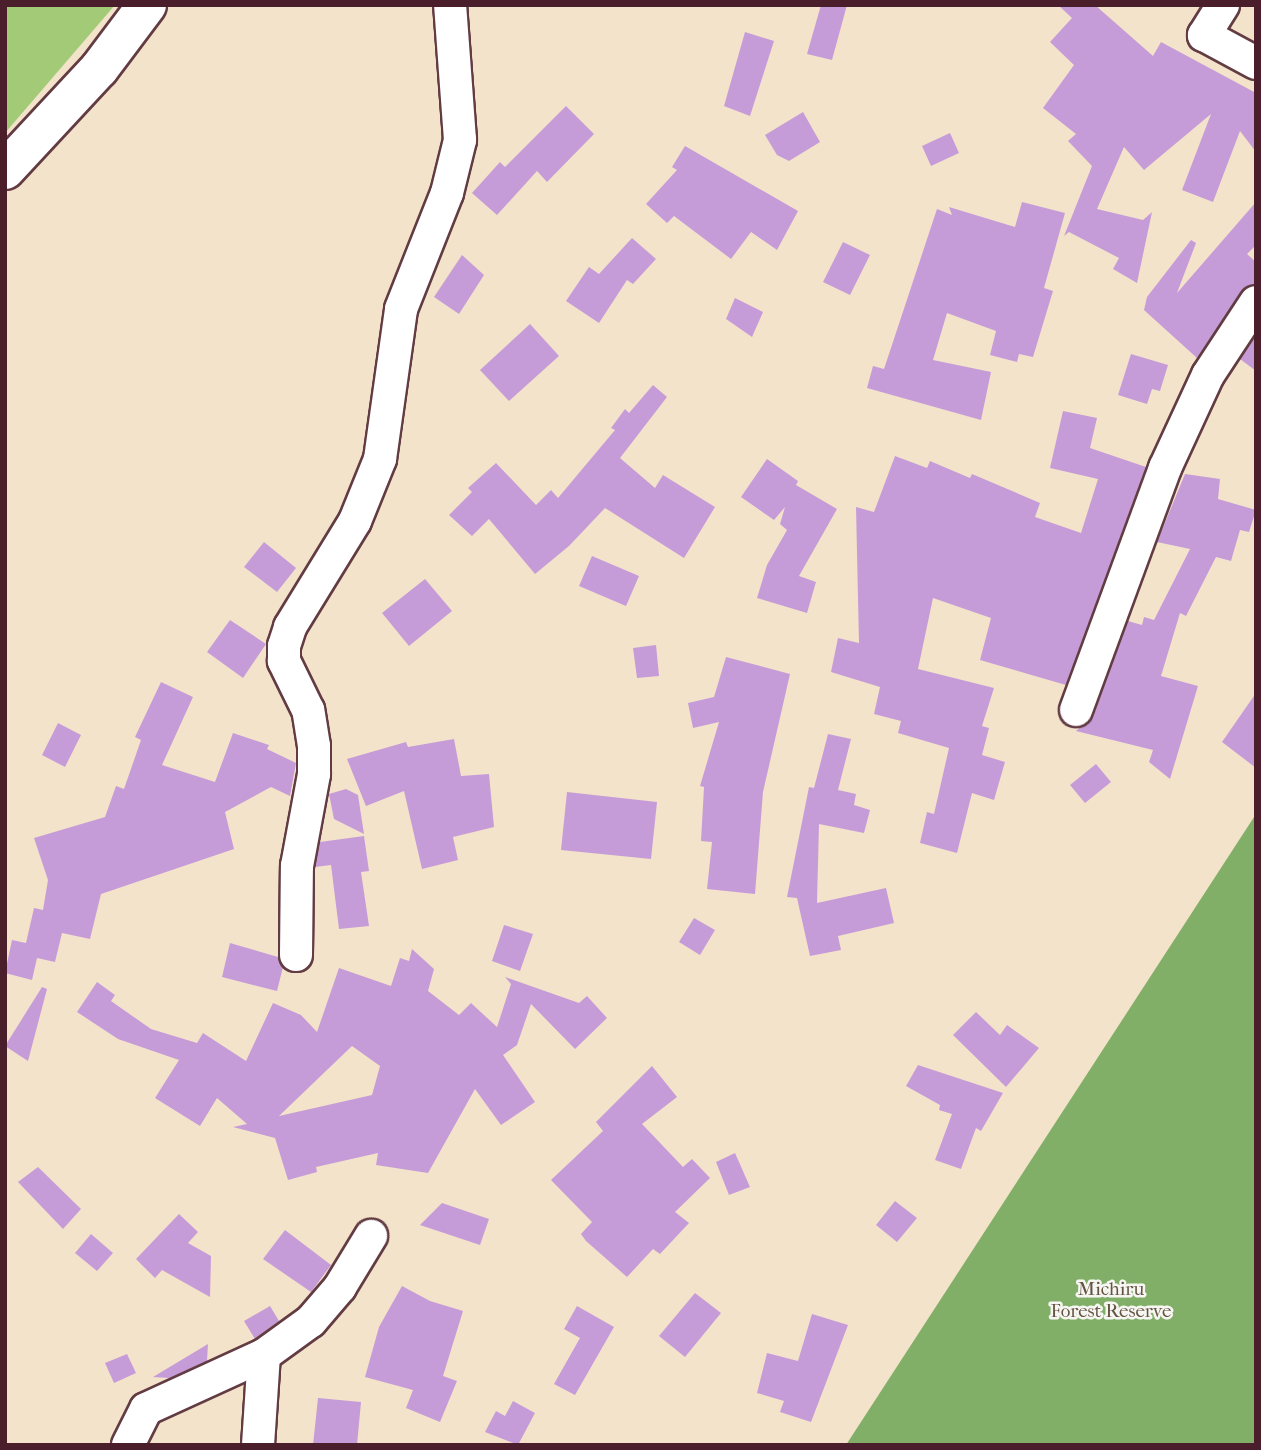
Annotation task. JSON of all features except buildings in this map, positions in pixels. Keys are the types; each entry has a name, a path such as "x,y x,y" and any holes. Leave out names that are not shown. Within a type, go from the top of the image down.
{"street":[{"path":"5,170 99,69 147,5"},
{"path":"296,955 297,866 314,775 314,746 308,710 284,661 284,646 290,627 355,521 380,459 401,309 447,193 460,141 450,5"},
{"path":"1223,5 1204,35 1256,63"},
{"path":"1076,710 1165,468 1208,375 1256,302"},
{"path":"128,1445 146,1409 264,1355 311,1321 340,1287 371,1236"},
{"path":"258,1445 264,1355"}],"green space":[{"path":"5,5 115,5 5,133"},
{"name":"Michiru Forest Reserve","path":"1256,814 1256,1445 846,1445"}]}
